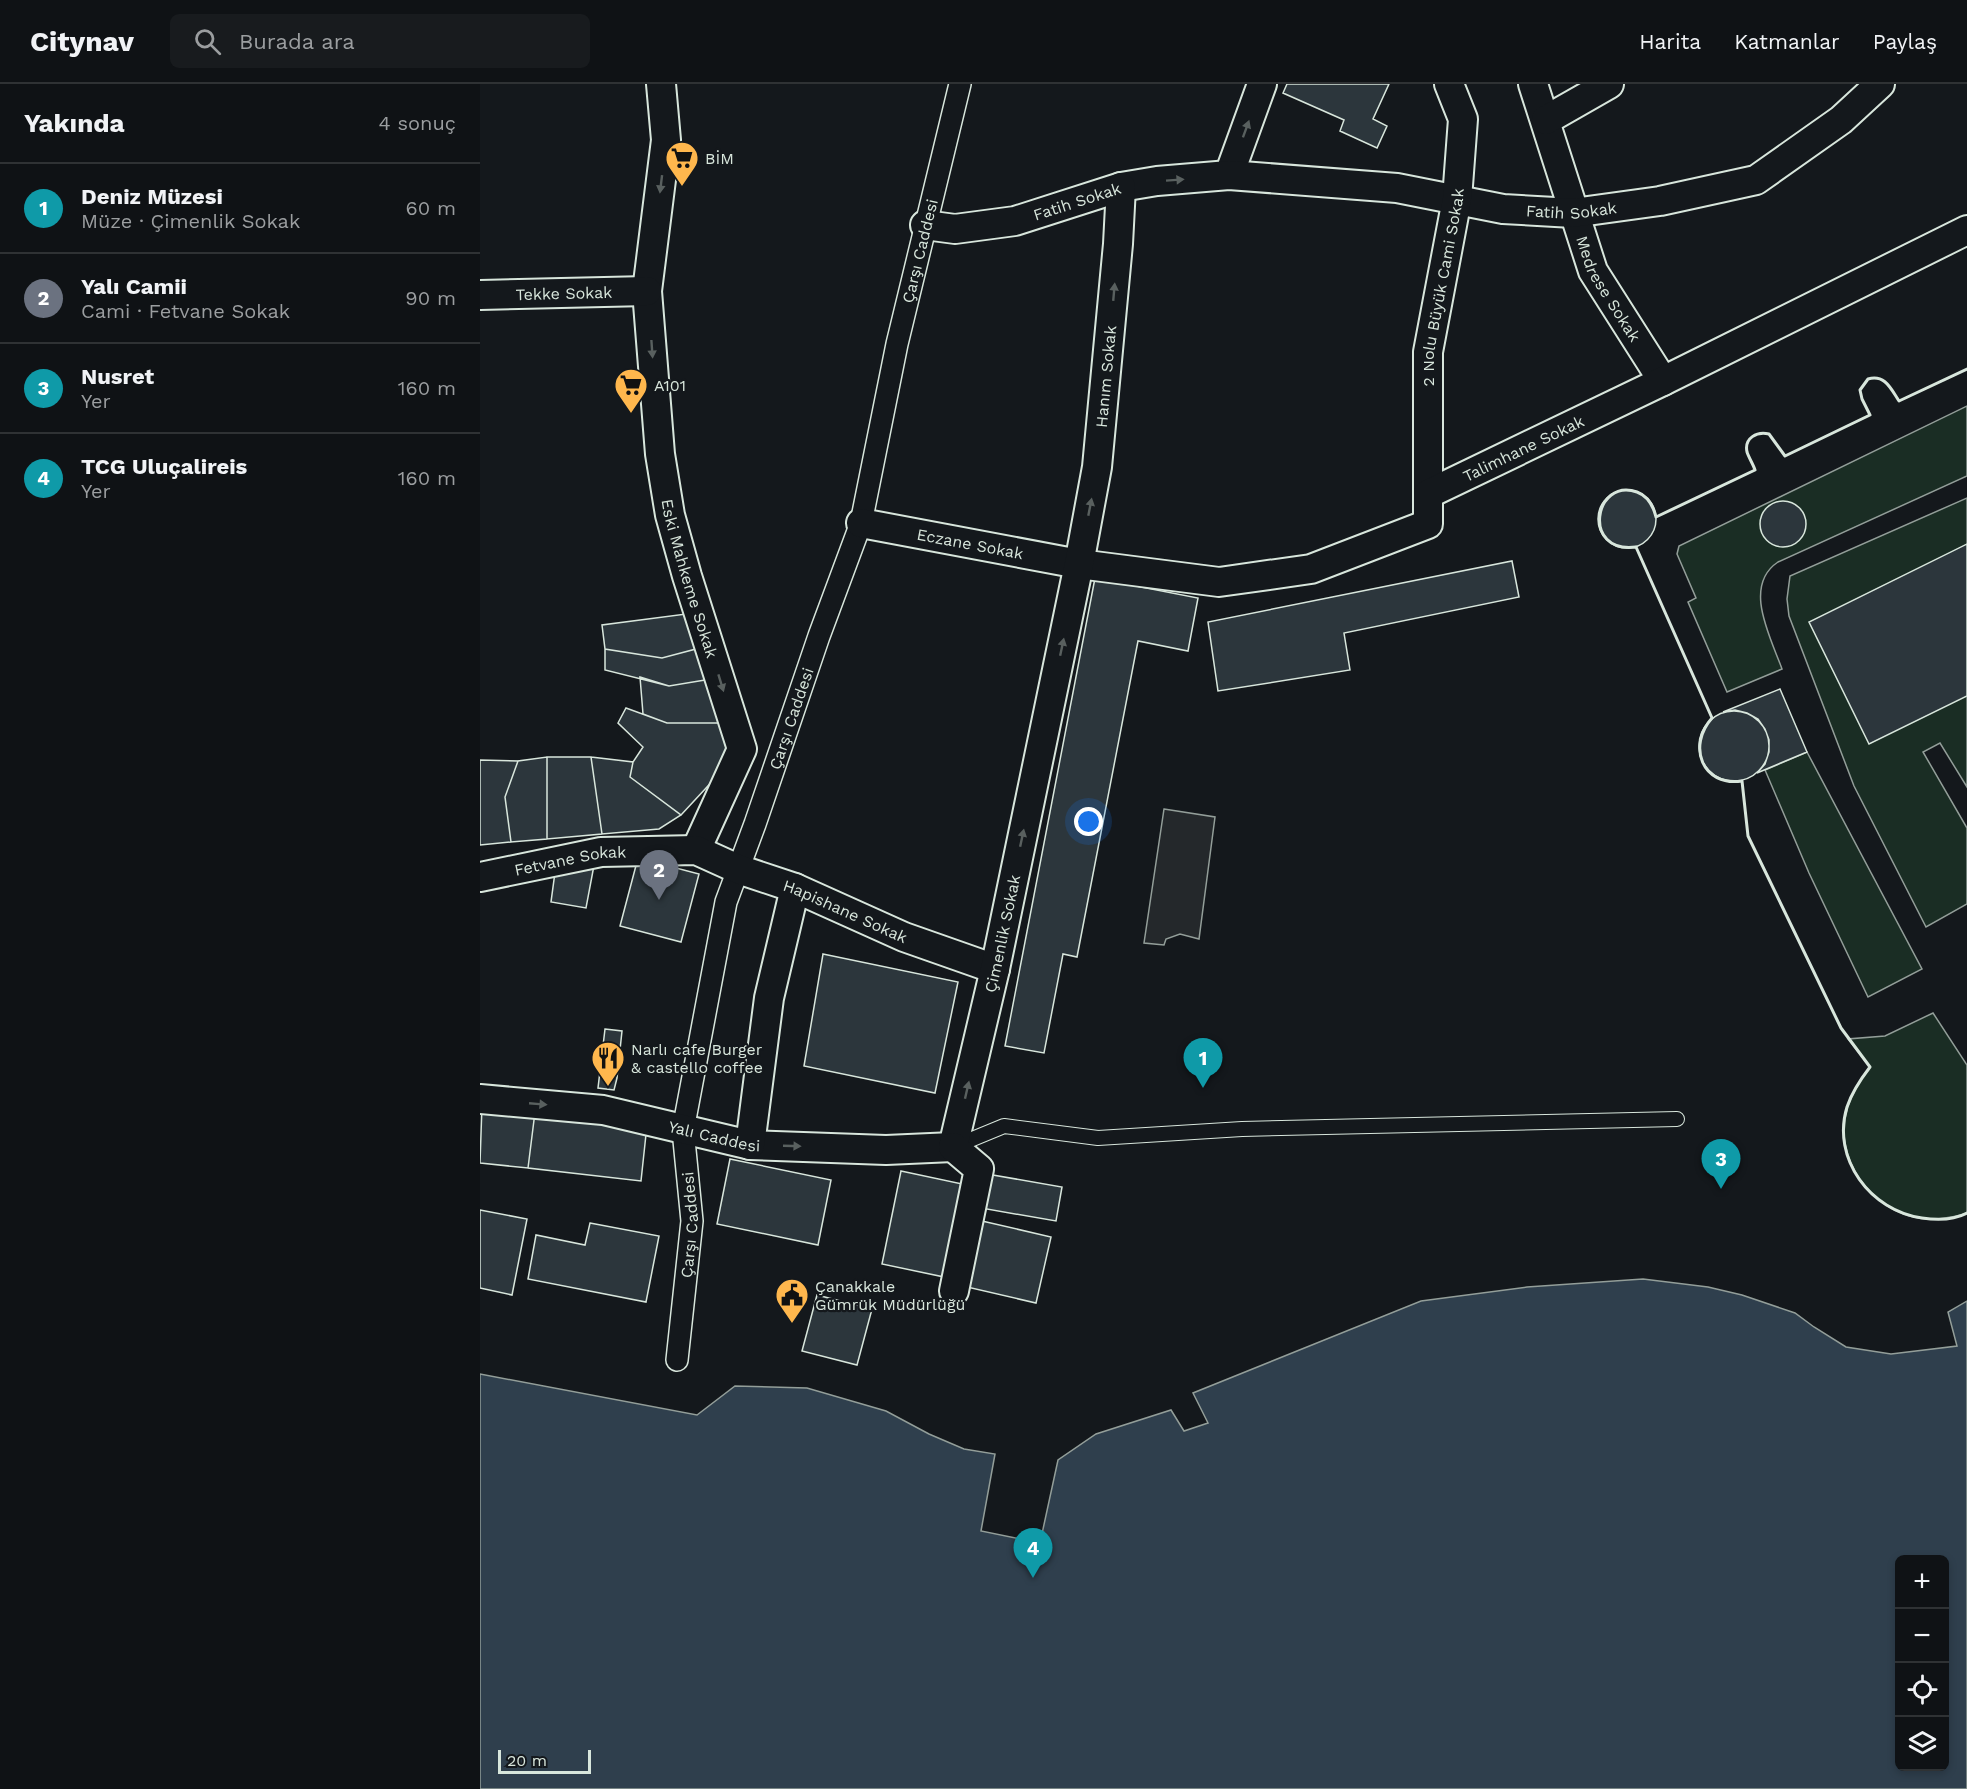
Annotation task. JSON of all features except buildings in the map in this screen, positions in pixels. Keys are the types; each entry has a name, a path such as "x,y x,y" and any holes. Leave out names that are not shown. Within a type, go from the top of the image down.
{"street":[{"name":"Eski Mahkeme Sokak","path":"661,84 666,140 647,291 660,454 670,515 742,749 696,850"},
{"name":"Çarşı Caddesi","path":"677,1360 692,1221 683,1130 726,902 861,523 897,344 960,84"},
{"path":"1229,175 1262,84"},
{"name":"2 Nolu Büyük Cami Sokak","path":"1428,494 1428,352 1456,199 1463,118 1449,84"},
{"name":"Medrese Sokak","path":"1533,84 1593,271 1663,381"},
{"path":"1546,120 1609,84"},
{"name":"Fatih Sokak","path":"925,225 955,230 1015,221 1121,188 1157,181 1229,175 1397,188 1503,209 1573,213 1660,201 1756,180 1841,120 1880,84"},
{"name":"Hanım Sokak","path":"1079,564 1097,467 1118,244 1121,188"},
{"name":"Talimhane Sokak","path":"1428,494 1663,381 1967,230"},
{"name":"Tekke Sokak","path":"480,296 647,291"},
{"path":"1079,564 1218,582 1311,568 1428,524 1428,494"},
{"name":"Eczane Sokak","path":"861,523 1079,564"},
{"name":"Çimenlik Sokak","path":"954,1147 995,969 1079,564"},
{"name":"Hapishane Sokak","path":"696,850 738,869 795,888 904,937 995,969"},
{"name":"Fetvane Sokak","path":"480,877 601,852 696,850"},
{"path":"750,1145 769,998 795,888"},
{"name":"Yalı Caddesi","path":"480,1099 603,1110 750,1145 886,1150 954,1147"},
{"path":"954,1147 979,1169 954,1291"}],"lane":[{"path":"954,1147 1004,1126 1098,1138 1242,1129 1677,1119"}],"green space":[{"path":"1967,406 1967,476 1778,562 1767,572 1762,584 1762,613 1782,669 1727,692 1688,602 1696,598 1677,554 1679,546"},
{"path":"1967,498 1967,787 1940,743 1923,752 1967,828 1967,904 1926,927 1854,786 1789,616 1787,599 1790,576"},
{"path":"1807,752 1922,969 1868,997 1809,873 1765,770"},
{"path":"1933,1013 1967,1065 1967,1213 1959,1216 1926,1219 1909,1216 1892,1209 1864,1185 1847,1152 1844,1124 1851,1098 1870,1067 1848,1039 1885,1036"}],"shaded area":[{"path":"1164,809 1215,817 1199,939 1180,934 1166,939 1164,945 1144,943"}],"water":[{"path":"1643,1279 1708,1287 1742,1295 1795,1313 1846,1347 1891,1354 1957,1346 1948,1312 1967,1301 1967,1789 480,1789 480,1374 697,1415 735,1386 807,1388 886,1411 929,1434 964,1449 995,1454 981,1531 1040,1543 1058,1460 1096,1434 1171,1410 1184,1431 1208,1423 1193,1393 1421,1301 1527,1287"}],"wall":[{"path":"1967,369 1899,401 1883,381 1868,379 1860,390 1870,415 1785,456 1769,434 1756,435 1747,443 1747,452 1755,470 1656,517 1652,505 1644,496 1637,492 1622,490 1611,495 1603,505 1600,516 1601,529 1607,539 1618,546 1636,547 1712,718 1704,729 1701,740 1700,752 1703,762 1708,771 1717,778 1742,781 1748,836 1841,1028 1870,1067 1851,1096 1847,1107 1844,1126 1845,1145 1850,1163 1859,1179 1872,1194 1903,1213 1922,1218 1939,1219 1967,1213"}],"place":[{"name":"BİM","path":"682,187"},
{"name":"A101","path":"631,414"},
{"name":"Yalı Camii","path":"659,900"},
{"name":"Narlı cafe Burger & castello coffee","path":"608,1087"},
{"name":"Deniz Müzesi","path":"1203,1088"},
{"name":"Nusret","path":"1721,1189"},
{"name":"Çanakkale Gümrük Müdürlüğü","path":"792,1324"},
{"name":"TCG Uluçalireis","path":"1033,1578"}]}
